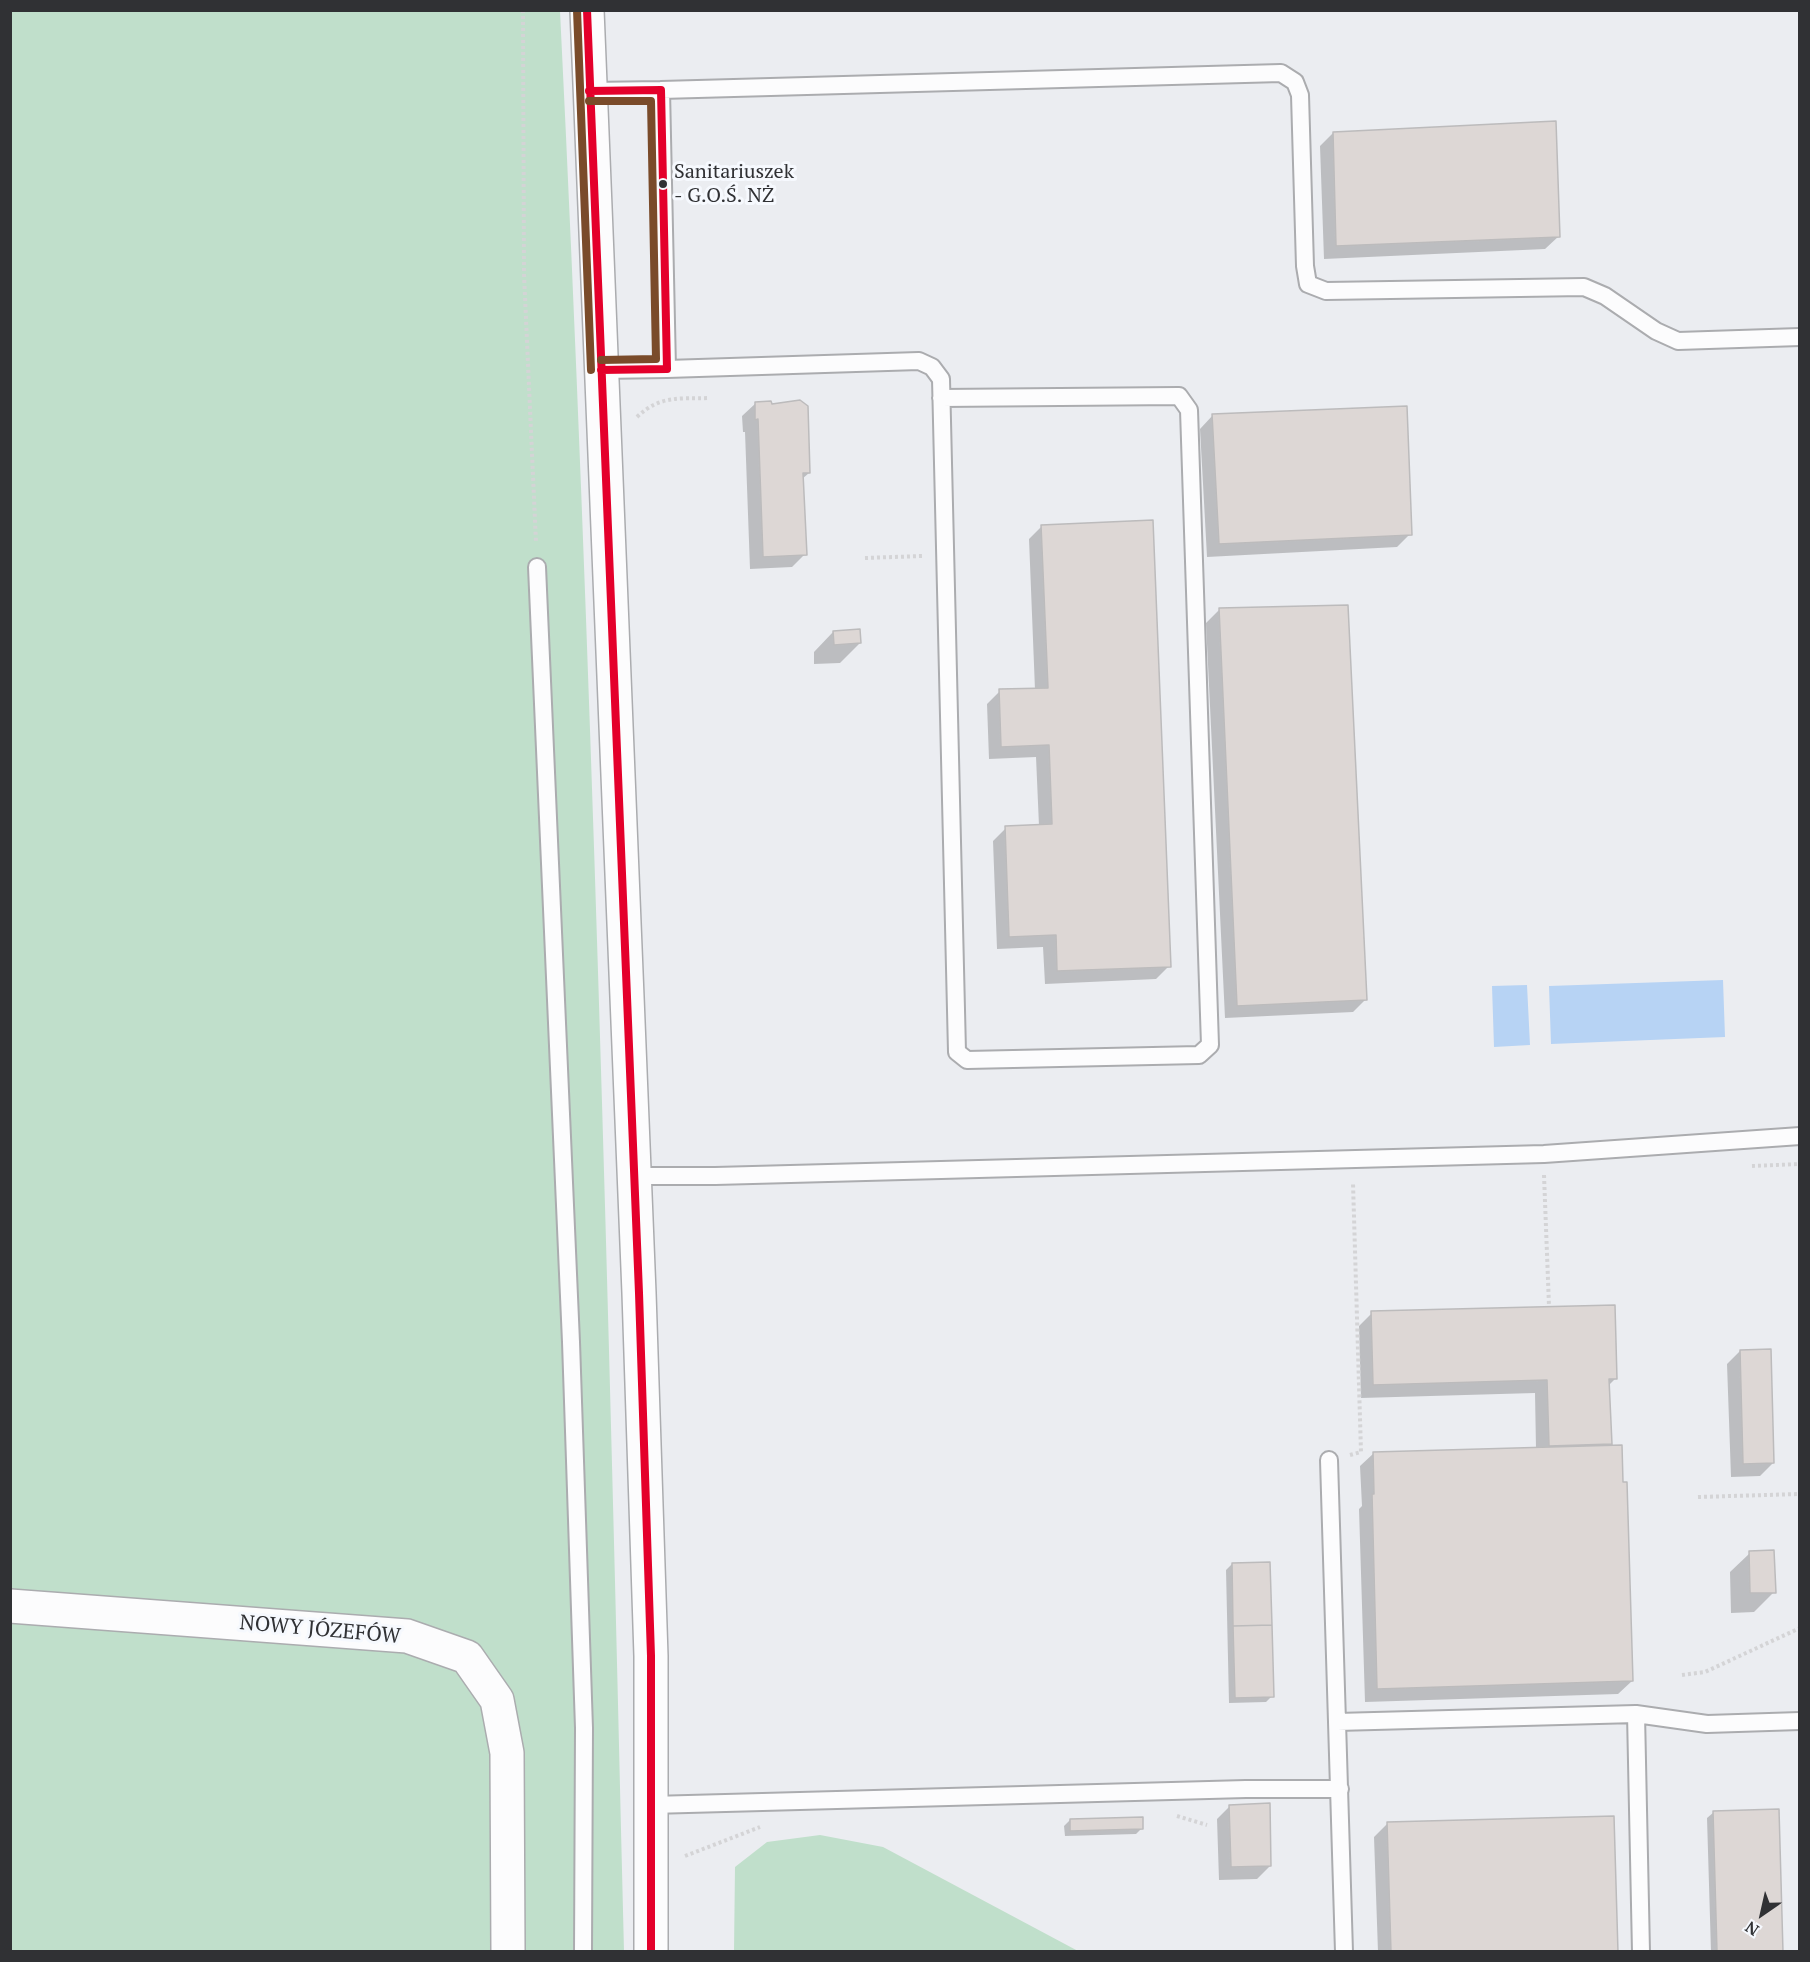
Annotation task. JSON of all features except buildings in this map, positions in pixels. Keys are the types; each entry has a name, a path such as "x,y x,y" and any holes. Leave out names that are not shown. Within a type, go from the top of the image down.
{"street":[{"path":"587,10 651,1656 651,1952"},
{"name":"NOWY JÓZEFÓW","path":"10,1606 407,1636 466,1657 497,1700 507,1753 508,1952"}],"lane":[{"path":"589,92 1281,73 1295,82 1300,95 1305,266 1308,284 1326,291 1584,287 1605,296 1656,331 1678,341 1800,337"},
{"path":"661,90 667,369"},
{"path":"602,370 919,361 932,367 941,379 941,398 957,1052 967,1060 1198,1055 1210,1045 1189,410 1179,396 941,398"},
{"path":"537,567 570,1330 584,1728 583,1952"},
{"path":"634,1176 715,1176 1544,1154 1800,1136"},
{"path":"1329,1460 1344,1952"},
{"path":"1337,1722 1636,1714 1707,1724 1800,1721"},
{"path":"1636,1714 1641,1952"},
{"path":"651,1805 1246,1789 1340,1789"}],"path":[{"path":"523,10 524,274 537,567"},
{"path":"637,417 649,406 664,399 709,398"},
{"path":"865,558 945,555"},
{"path":"1544,1154 1549,1306"},
{"path":"1329,1460 1361,1452 1352,1159"},
{"path":"1698,1497 1800,1494"},
{"path":"1682,1675 1705,1672 1800,1628"}],"green space":[{"path":"11,11 560,11 590,738 624,1951 11,1952"},
{"path":"820,1835 883,1847 1078,1951 734,1951 735,1867 767,1842"}],"water":[{"path":"1723,980 1725,1037 1551,1044 1549,986"},
{"path":"1527,985 1530,1045 1494,1047 1492,986"}],"transit line":[{"path":"577,10 591,370"},
{"path":"587,10 639,1293 651,1656 651,1952"},
{"path":"589,91 661,90 667,369 601,370"},
{"path":"589,101 651,101 656,359 601,360"}],"place":[{"name":"Sanitariuszek - G.O.Ś. NŻ","path":"663,184"}]}
